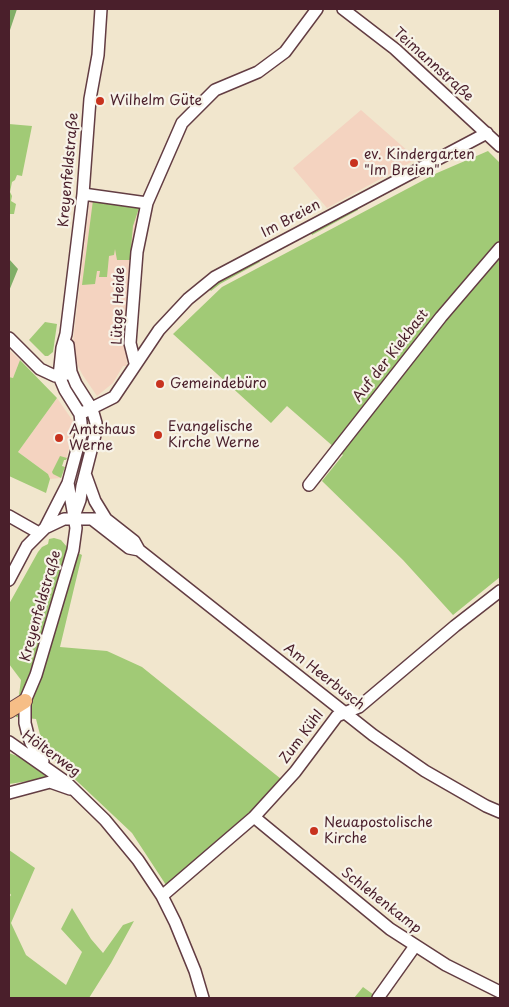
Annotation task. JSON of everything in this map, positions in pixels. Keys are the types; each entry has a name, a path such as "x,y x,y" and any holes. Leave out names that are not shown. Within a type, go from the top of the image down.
{"main road":[{"path":"9,710 25,701"}],"street":[{"name":"Kreyenfeldstraße","path":"9,580 27,546 42,530 68,482 82,431 80,414 65,390 66,334 83,194 90,99 98,55 101,9"},
{"name":"Lütge Heide","path":"80,414 114,397 135,363 130,343 137,252 147,203 182,123 215,90 258,72 285,52 317,9"},
{"name":"Teimannstraße","path":"343,9 395,48 500,146"},
{"name":"Im Breien","path":"135,363 173,314 215,276 487,133"},
{"path":"83,194 147,203"},
{"name":"Auf der Kiekbast","path":"309,486 441,318 500,248"},
{"path":"9,338 40,369 55,376 65,374"},
{"name":"Kreyenfeldstraße","path":"65,374 76,384 92,409 96,423 86,476 73,518"},
{"path":"9,516 42,530 64,519 106,519 95,500 86,476"},
{"name":"Kreyenfeldstraße","path":"25,701 36,675 73,550 76,528 68,482"},
{"name":"Am Heerbusch","path":"106,519 134,541 140,550 373,734 425,771 500,812"},
{"name":"Am Heerbusch","path":"93,520 129,548 140,550"},
{"name":"Zum Kühl","path":"162,896 254,817 295,772 337,716 359,707 455,626 500,591"},
{"path":"25,701 25,723 28,735 46,767"},
{"name":"Hölterweg","path":"9,742 46,767 75,790 118,835 138,860 162,896 175,922 195,971 203,998"},
{"path":"9,793 50,782 75,790"},
{"name":"Schlehenkamp","path":"254,817 369,912 415,946 446,965 500,992"},
{"path":"378,998 415,946"}],"shaded area":[{"name":"ev. Kindergarten \"Im Breien\"","path":"361,110 417,159 327,208 293,168"},
{"path":"91,191 139,197 141,208 136,226 126,349 127,366 123,366 113,383 97,396 78,366 73,341"},
{"path":"9,350 20,360 13,378 9,377"},
{"path":"57,398 75,424 66,460 64,460 62,466 65,467 61,478 50,479 48,474 18,452"}],"green space":[{"path":"9,9 17,9 9,33"},
{"path":"9,124 32,126 22,176 17,175 12,182 11,201 16,204 14,214 9,214"},
{"path":"488,151 500,163 500,577 453,615 403,560 322,481 343,455 287,406 271,423 173,334 222,287 437,173"},
{"path":"93,200 139,206 139,208 133,226 130,260 117,260 115,249 114,255 109,256 107,277 99,277 100,271 97,271 95,284 82,285"},
{"path":"358,206 358,210 312,235 310,231"},
{"path":"9,259 18,269 9,291"},
{"path":"258,259 260,262 211,291 208,288 217,281"},
{"path":"45,322 57,324 53,352 48,356 45,356 29,340"},
{"path":"20,360 57,398 18,452 48,474 50,479 46,493 9,476 9,377 13,378"},
{"path":"60,456 67,458 62,466 65,467 61,478 52,472"},
{"path":"49,539 61,540 67,547 82,555 60,647 107,651 142,667 281,779 252,810 166,885 132,833 44,750 36,719 16,717 21,680 9,664 9,604 38,552 48,544"},
{"path":"9,753 22,758 48,778 9,784"},
{"path":"9,850 35,868 11,923 26,955 66,985 82,952 61,929 72,908 91,939 103,953 123,925 134,921 89,998 9,998 9,898 11,895 9,892"},
{"path":"363,987 374,995 371,998 354,998"}],"place":[{"name":"Wilhelm Güte","path":"100,101"},
{"name":"ev. Kindergarten \"Im Breien\"","path":"354,163"},
{"name":"Gemeindebüro","path":"160,384"},
{"name":"Evangelische Kirche Werne","path":"158,435"},
{"name":"Amtshaus Werne","path":"59,438"},
{"name":"Neuapostolische Kirche","path":"314,831"}]}
